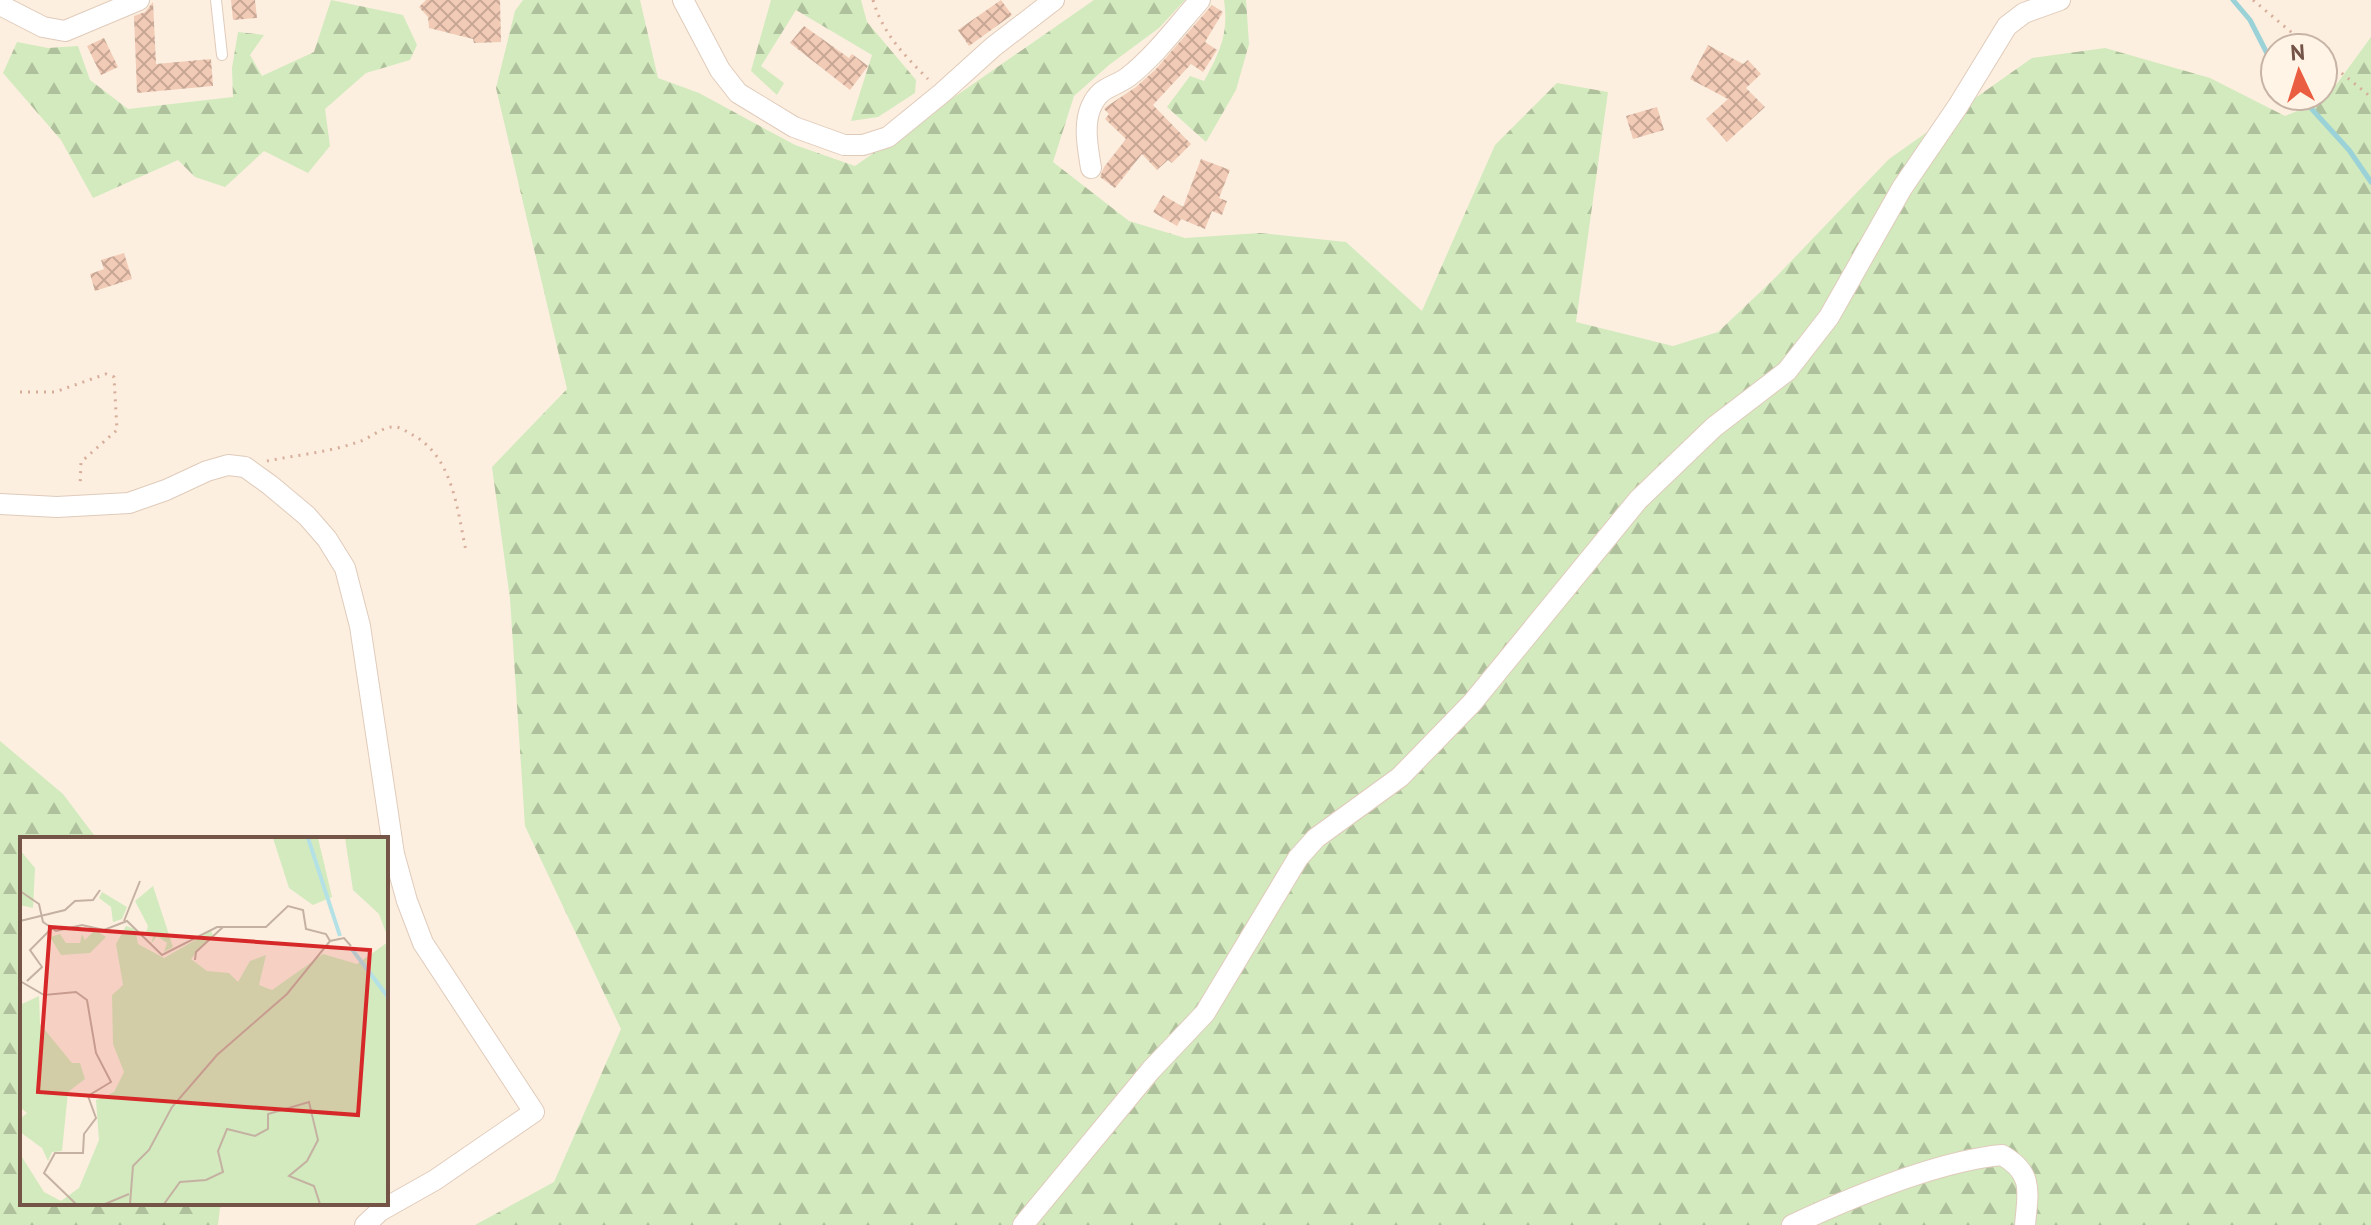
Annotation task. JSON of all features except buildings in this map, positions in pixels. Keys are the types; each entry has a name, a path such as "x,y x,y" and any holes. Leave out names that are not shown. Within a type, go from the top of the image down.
{"street":[{"path":"2,10 43,27 65,31 139,0"},
{"path":"683,0 720,70 738,93 794,127 844,145 863,145 888,137 993,47 1054,0"},
{"path":"1091,168 1088,117 1092,105 1105,88 1126,78 1147,58 1200,0"},
{"path":"1023,1225 1151,1070 1205,1013 1298,858 1316,838 1400,777 1472,703 1638,500 1714,427 1787,371 1829,317 1902,188 2007,26 2024,13 2060,0"},
{"path":"0,504 79,507 129,503 207,471 228,465 245,467 307,516 327,539 345,568 360,626 394,854 407,901 423,943 534,1112 435,1180 380,1211 365,1225"},
{"path":"1792,1225 1832,1207 1933,1171 2002,1155 2020,1166 2026,1174 2028,1203 2025,1225"}],"lane":[{"path":"216,0 222,55"}],"path":[{"path":"873,0 879,21 896,46 942,93"},
{"path":"2253,0 2291,32"},
{"path":"2339,71 2371,97"},
{"path":"20,392 55,392 106,374 114,377 117,430 81,462 79,507"},
{"path":"266,461 356,444 396,426 431,449 444,468 453,489 466,551"}],"green space":[{"path":"331,0 403,15 417,45 410,60 366,73 325,109 330,146 308,173 264,151 225,187 195,177 178,160 93,198 61,140 3,73 17,42 48,48 78,46 90,80 128,109 233,97 232,68 238,32 264,35 250,55 262,76 314,52"},
{"path":"523,0 640,0 658,78 699,93 795,145 855,166 1094,0 1185,0 1159,28 1074,96 1053,162 1129,221 1185,238 1260,233 1346,242 1422,311 1495,145 1557,83 1608,92 1576,322 1673,346 1718,332 1775,278 1889,159 2032,58 2105,48 2210,78 2259,103 2259,112 2277,112 2285,116 2295,112 2339,112 2339,81 2371,37 2371,1225 475,1225 554,1182 621,1029 525,826 510,599 492,467 567,389 496,88 515,11"},
{"path":"771,0 861,0 867,22 916,80 915,93 878,117 851,121 872,55 796,10 761,66 784,83 777,95 751,71"},
{"path":"1224,0 1246,0 1249,44 1236,90 1206,142 1167,107 1190,76 1204,81 1210,71 1224,32"},
{"path":"0,741 63,794 95,837 20,837 20,1205 224,1205 220,1208 218,1225 0,1225"}],"waterway":[{"path":"2233,0 2250,20 2259,38"},
{"path":"2315,112 2349,150 2371,182"}]}
